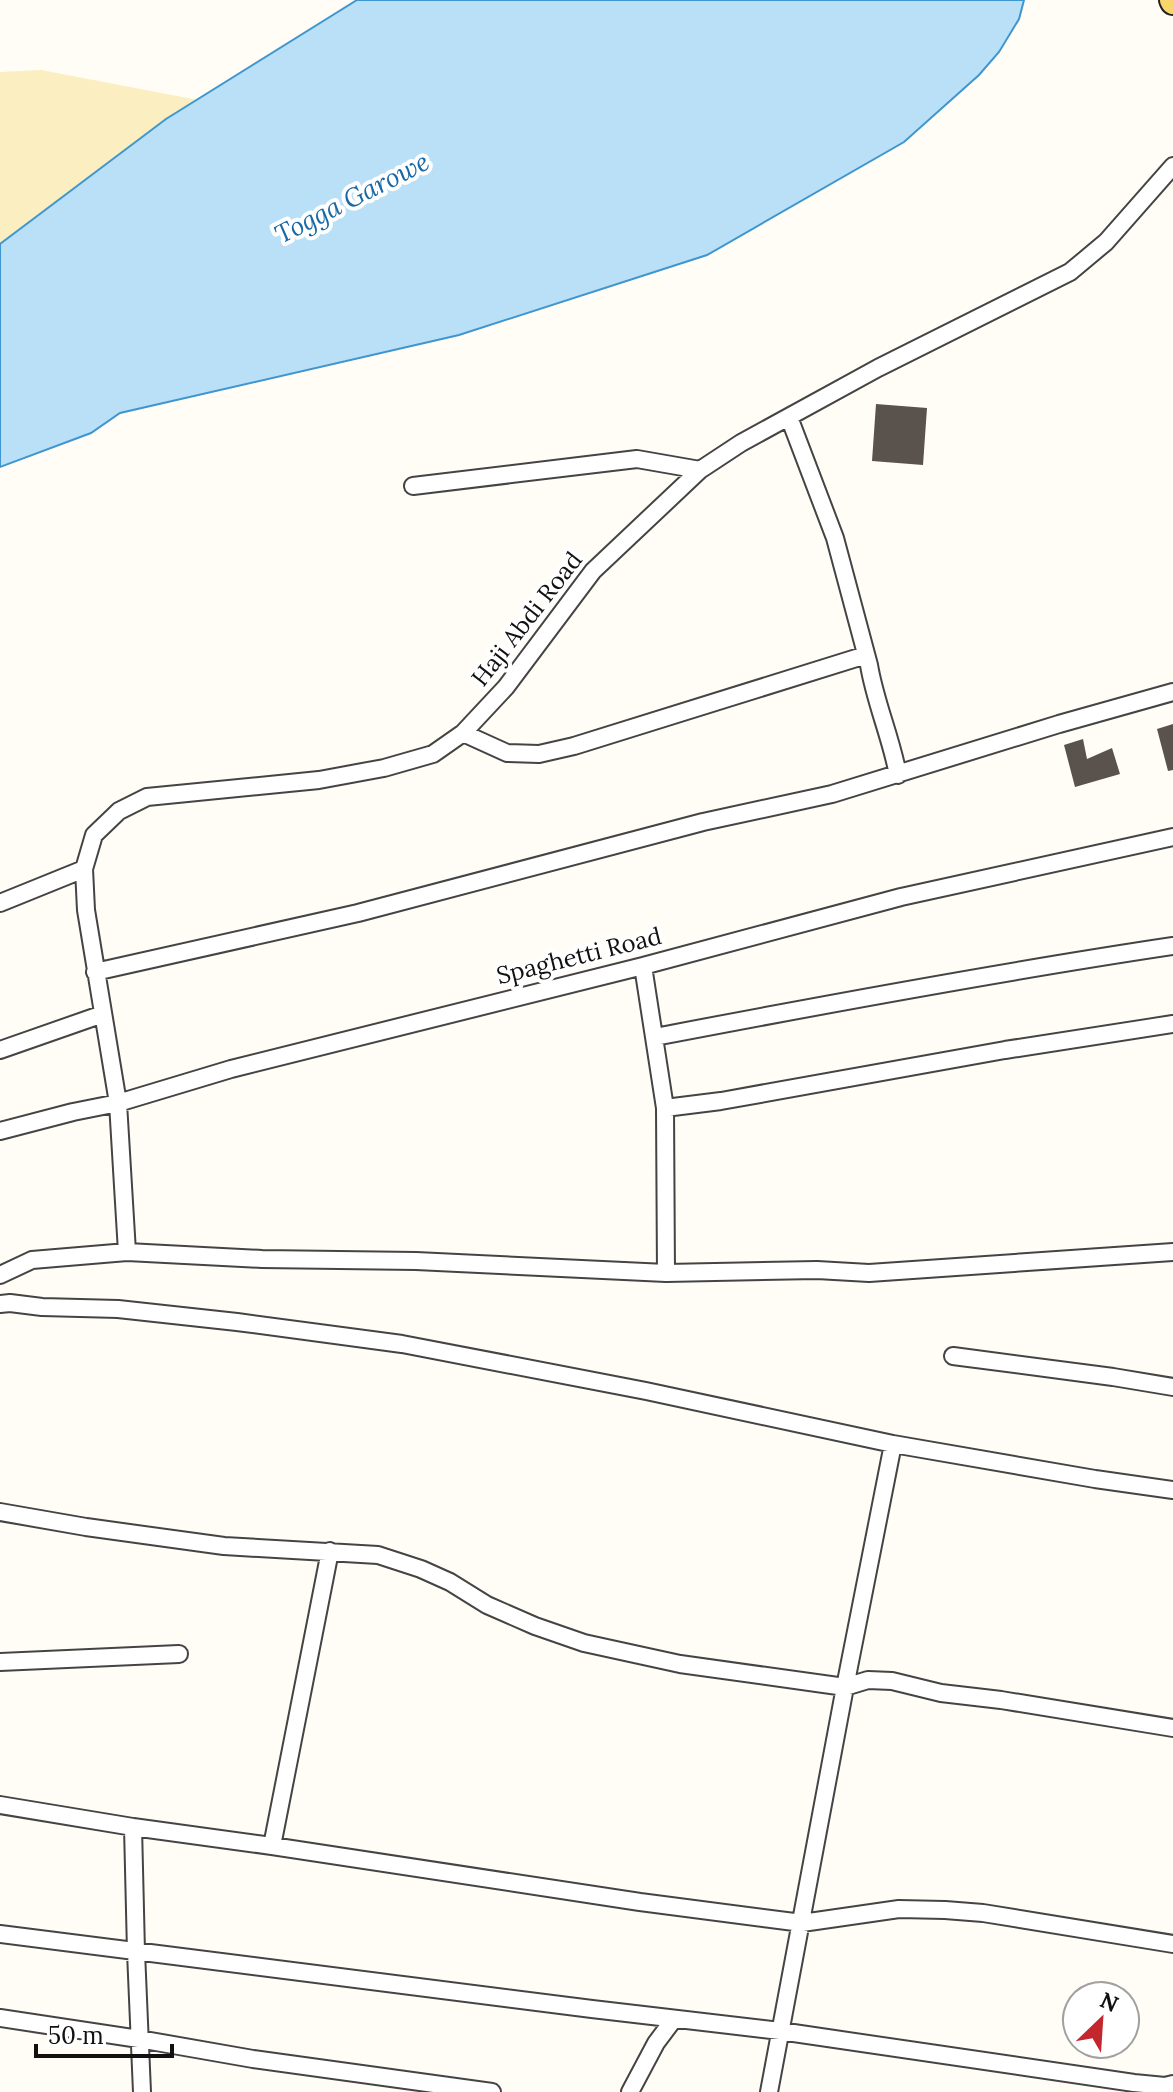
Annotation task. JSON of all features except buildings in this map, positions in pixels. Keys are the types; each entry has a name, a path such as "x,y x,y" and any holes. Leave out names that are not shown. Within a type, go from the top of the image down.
{"street":[{"name":"Haji Abdi Road","path":"127,1252 118,1103 86,910 84,869 94,835 119,811 147,797 319,780 384,768 433,754 463,733 506,687 593,571 700,470 741,443 944,334 1070,272 1106,242 1173,166"},
{"path":"789,417 832,528 898,775"},
{"path":"413,486 637,459 700,470"},
{"path":"463,733 507,753 539,754 588,742 866,655"},
{"path":"95,972 358,913 703,822 832,794 1173,692"},
{"name":"Spaghetti Road","path":"0,1131 118,1103 231,1069 643,966 901,897 1173,837"},
{"path":"0,903 84,869"},
{"path":"655,1037 1066,962 1173,946"},
{"path":"643,966 665,1108 666,1273"},
{"path":"0,1050 103,1014"},
{"path":"665,1108 1173,1024"},
{"path":"0,1275 32,1260 127,1252 666,1273 817,1270 869,1273 1173,1252"},
{"path":"0,1304 118,1309 402,1344 646,1391 893,1444 1173,1490"},
{"path":"953,1356 1173,1387"},
{"path":"769,2092 893,1444"},
{"path":"0,1512 224,1546 378,1555 450,1582 487,1605 535,1626 584,1643 680,1664 845,1687 868,1680 892,1681 941,1693 1173,1728"},
{"path":"272,1846 330,1551"},
{"path":"0,1662 179,1654"},
{"path":"0,1805 640,1902 802,1923 899,1909 945,1910 983,1913 1173,1944"},
{"path":"133,1827 142,2092"},
{"path":"0,1934 780,2031 1134,2083 1173,2084"},
{"path":"0,2018 253,2059 492,2092"},
{"path":"630,2092 656,2043 674,2019"},
{"path":"365,2092 367,2074"}],"sand":[{"path":"41,70 198,100 166,119 0,244 0,72"}],"water":[{"name":"Togga Garowe","path":"357,0 1024,0 1019,19 999,52 979,75 904,142 707,255 459,335 120,413 91,433 0,467 0,244 166,119"}]}
